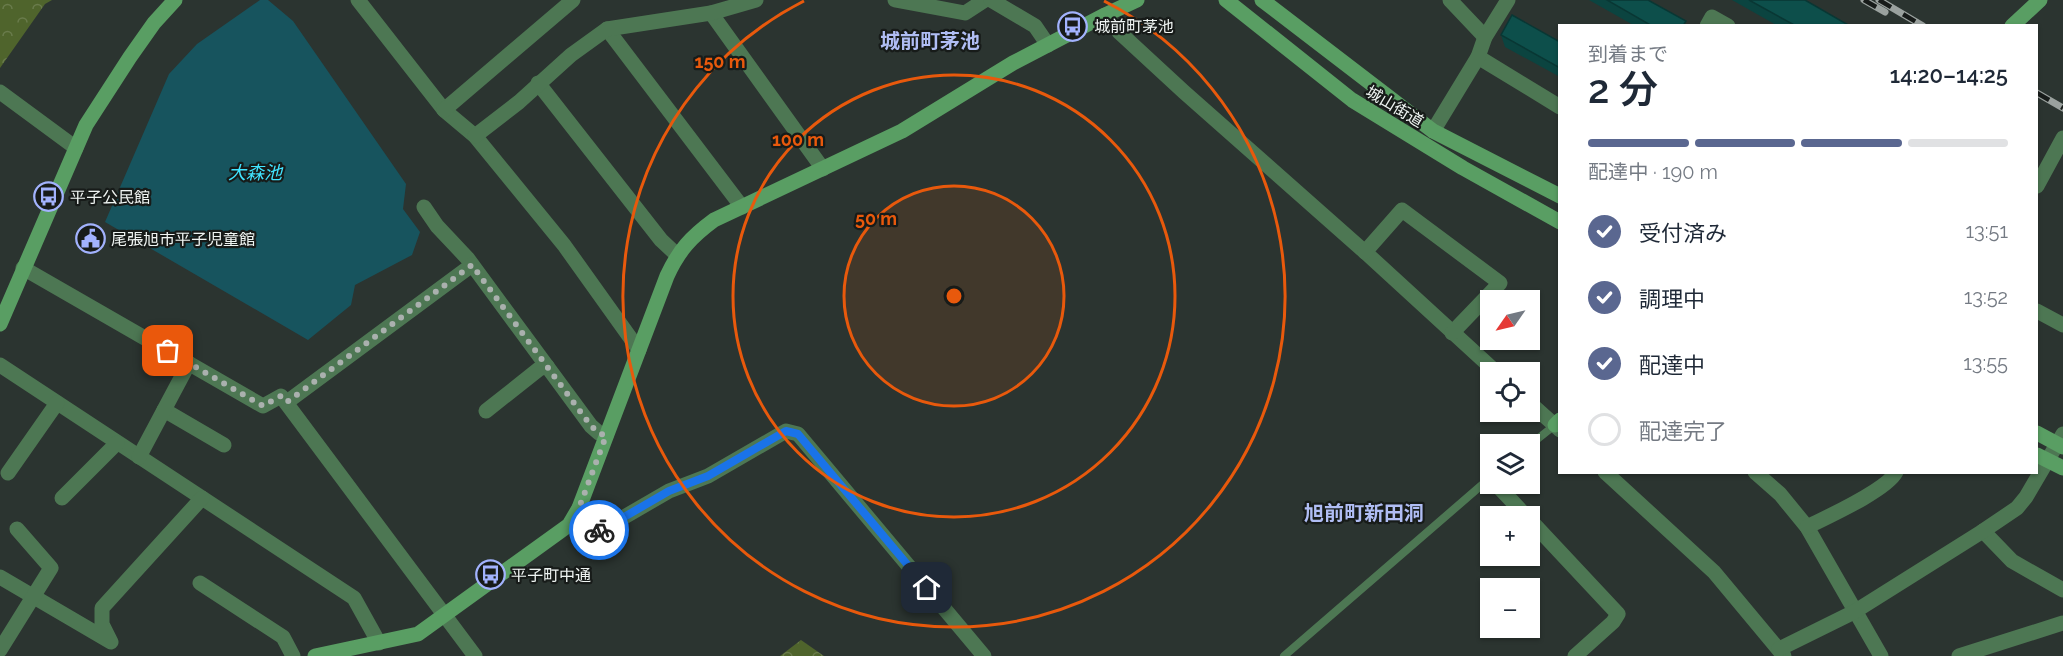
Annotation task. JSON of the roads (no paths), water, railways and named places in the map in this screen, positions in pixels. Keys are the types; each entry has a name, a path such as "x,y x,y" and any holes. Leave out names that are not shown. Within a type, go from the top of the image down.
{"street":[{"path":"0,324 86,125 154,23 176,0"},
{"path":"359,0 444,110 475,136 564,244 639,350"},
{"path":"444,110 573,0"},
{"path":"475,136 519,102 571,55 607,29 711,13 756,0"},
{"path":"896,0 965,13 985,0"},
{"path":"991,0 1035,26 1048,45"},
{"path":"315,656 363,651 379,643 418,634 569,525 579,508 667,276 677,255 695,234 742,207 902,131 1013,63 1137,0"},
{"name":"城山街道","path":"1226,0 1352,100 1463,168 1558,221"},
{"name":"城山街道","path":"1262,0 1433,131 1558,195"},
{"path":"1450,0 1485,37"},
{"path":"1433,131 1478,57 1485,37 1508,0"},
{"path":"2014,24 2040,0"},
{"path":"711,13 823,169"},
{"path":"1105,15 1119,32 1176,85 1365,252 1485,362"},
{"path":"1708,24 1712,17 1724,24"},
{"path":"607,29 742,207"},
{"path":"1478,57 1558,106"},
{"path":"538,83 661,240 677,255"},
{"path":"0,92 76,148"},
{"path":"2038,184 2063,138"},
{"path":"424,207 437,226 472,265 591,426 606,436"},
{"path":"1365,252 1402,210 1500,283 1452,333"},
{"path":"287,402 472,265"},
{"path":"23,268 263,406 281,396 475,656"},
{"path":"2038,312 2063,325"},
{"path":"139,457 189,363"},
{"path":"0,365 354,597 379,643"},
{"path":"486,411 539,369 547,366"},
{"path":"8,473 57,403"},
{"path":"164,410 224,445"},
{"path":"1540,411 1558,425"},
{"path":"579,508 600,531 669,491 708,476 786,431 798,434 984,656"},
{"path":"2038,434 2061,442"},
{"path":"2061,442 2042,457 2063,468"},
{"path":"62,498 117,443"},
{"path":"1607,474 1714,572 1781,653 1854,612 2017,508 2026,496 2035,474"},
{"path":"1757,474 1780,494 1807,527 1881,656"},
{"path":"1807,527 1876,490 1893,479 1895,474"},
{"path":"1505,494 1517,506"},
{"path":"0,577 111,642 102,624 102,608 202,498"},
{"path":"0,651 51,568 17,529"},
{"path":"1540,531 1618,614 1613,622 1575,656"},
{"path":"1983,531 2012,561 2063,590"},
{"path":"200,583 283,637 293,656"},
{"path":"1959,656 2063,623"}],"lane":[{"path":"1540,438 1558,425"},
{"path":"1284,656 1480,487"}],"water":[{"name":"大森池","path":"260,0 268,0 293,21 406,184 403,209 420,232 412,255 355,285 351,305 308,340 105,222 169,74 197,44"}],"railway":[{"path":"1864,0 1885,12"},
{"path":"1879,0 1920,24"},
{"path":"2038,94 2063,108"}],"place":[{"name":"城前町茅池","path":"1073,26"},
{"name":"平子公民館","path":"49,197"},
{"name":"尾張旭市平子児童館","path":"90,239"},
{"name":"平子町中通","path":"490,575"}],"district":[{"name":"城前町茅池","path":"930,41"},
{"name":"旭前町新田洞","path":"1364,513"}]}
